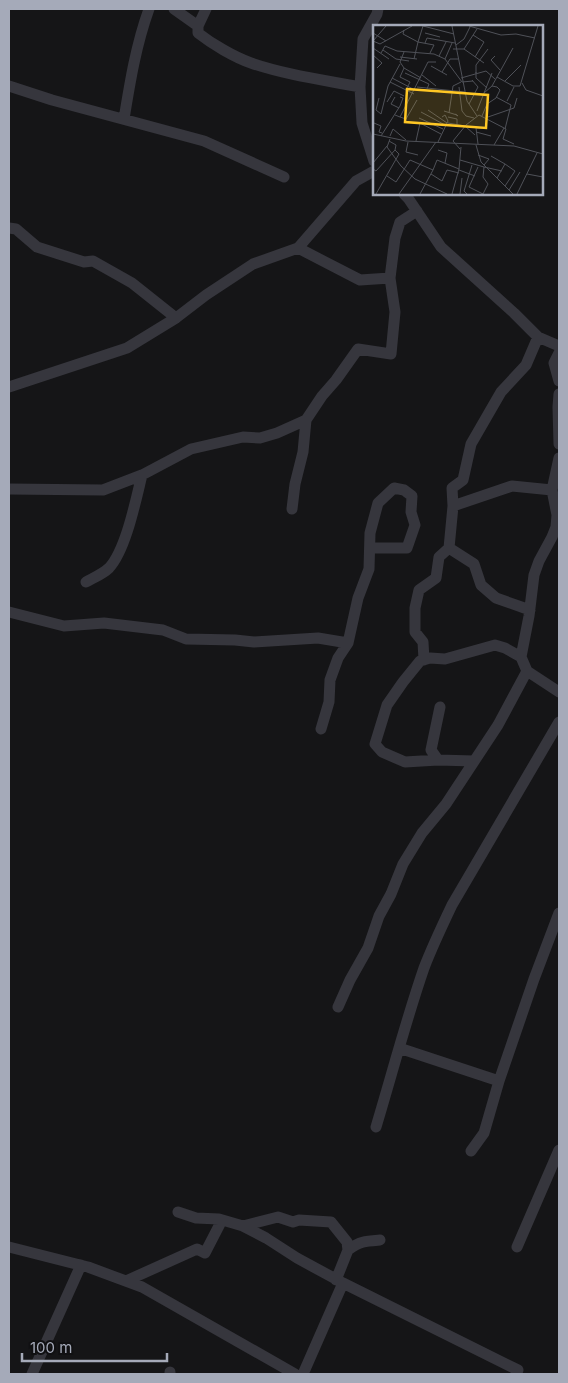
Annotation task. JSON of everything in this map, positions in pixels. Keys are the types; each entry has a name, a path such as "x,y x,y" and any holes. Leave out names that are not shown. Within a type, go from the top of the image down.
{"street":[{"path":"124,119 133,64 149,9"},
{"path":"174,9 198,26"},
{"path":"206,9 198,26 198,32 211,43 249,63 360,87"},
{"path":"373,158 362,123 360,87 363,39 378,9"},
{"path":"9,86 52,100 204,141 284,178"},
{"path":"9,387 127,348 176,318 206,295 253,264 298,248 356,181 373,172"},
{"path":"405,195 441,247 538,337 559,346"},
{"path":"292,509 306,420 358,349 391,354 395,312 390,278 395,238 400,222 417,211"},
{"path":"9,228 16,229 37,247 84,262 93,261 132,283 176,318"},
{"path":"298,248 360,280 390,278"},
{"path":"424,660 423,642 415,632 415,608 420,590 436,578 439,557 449,548 453,506 452,488 463,480 471,444 501,392 526,365 538,337"},
{"path":"559,353 554,363 559,380"},
{"path":"559,394 559,444"},
{"path":"9,489 104,490 142,475 191,449 243,437 260,438 277,434 306,420"},
{"path":"559,458 552,490 557,515 556,527 534,575 530,610 521,657 526,672 559,692"},
{"path":"86,582 109,568 119,554 142,475"},
{"path":"453,506 512,486 552,490"},
{"path":"321,729 329,702 330,680 338,658 348,643 358,598 369,569 370,533 378,503 394,488 404,490 412,496 411,512 415,525 407,548 370,548"},
{"path":"449,548 474,564 481,585 496,598 530,610"},
{"path":"9,612 64,626 104,622 163,630 186,639 254,642 318,638 348,643"},
{"path":"474,760 405,762 382,752 375,744 387,705 420,661 430,658 445,659 495,645 521,657"},
{"path":"338,1008 350,980 368,948 379,916 391,894 403,864 422,833 446,804 498,725 526,672"},
{"path":"438,760 431,750 440,707"},
{"path":"376,1127 424,968 437,936 452,905 559,722"},
{"path":"471,1151 484,1133 499,1081 559,912"},
{"path":"399,1048 499,1081"},
{"path":"517,1247 559,1150"},
{"path":"178,1212 196,1218 222,1220 243,1226 339,1282 518,1370 516,1374"},
{"path":"243,1226 278,1217 293,1222 299,1220 331,1222 347,1242 348,1250 339,1282 303,1374"},
{"path":"126,1281 196,1249 205,1253 222,1220"},
{"path":"348,1250 357,1243 380,1240"},
{"path":"9,1247 81,1265 142,1287 295,1374"},
{"path":"32,1374 81,1265"}]}
